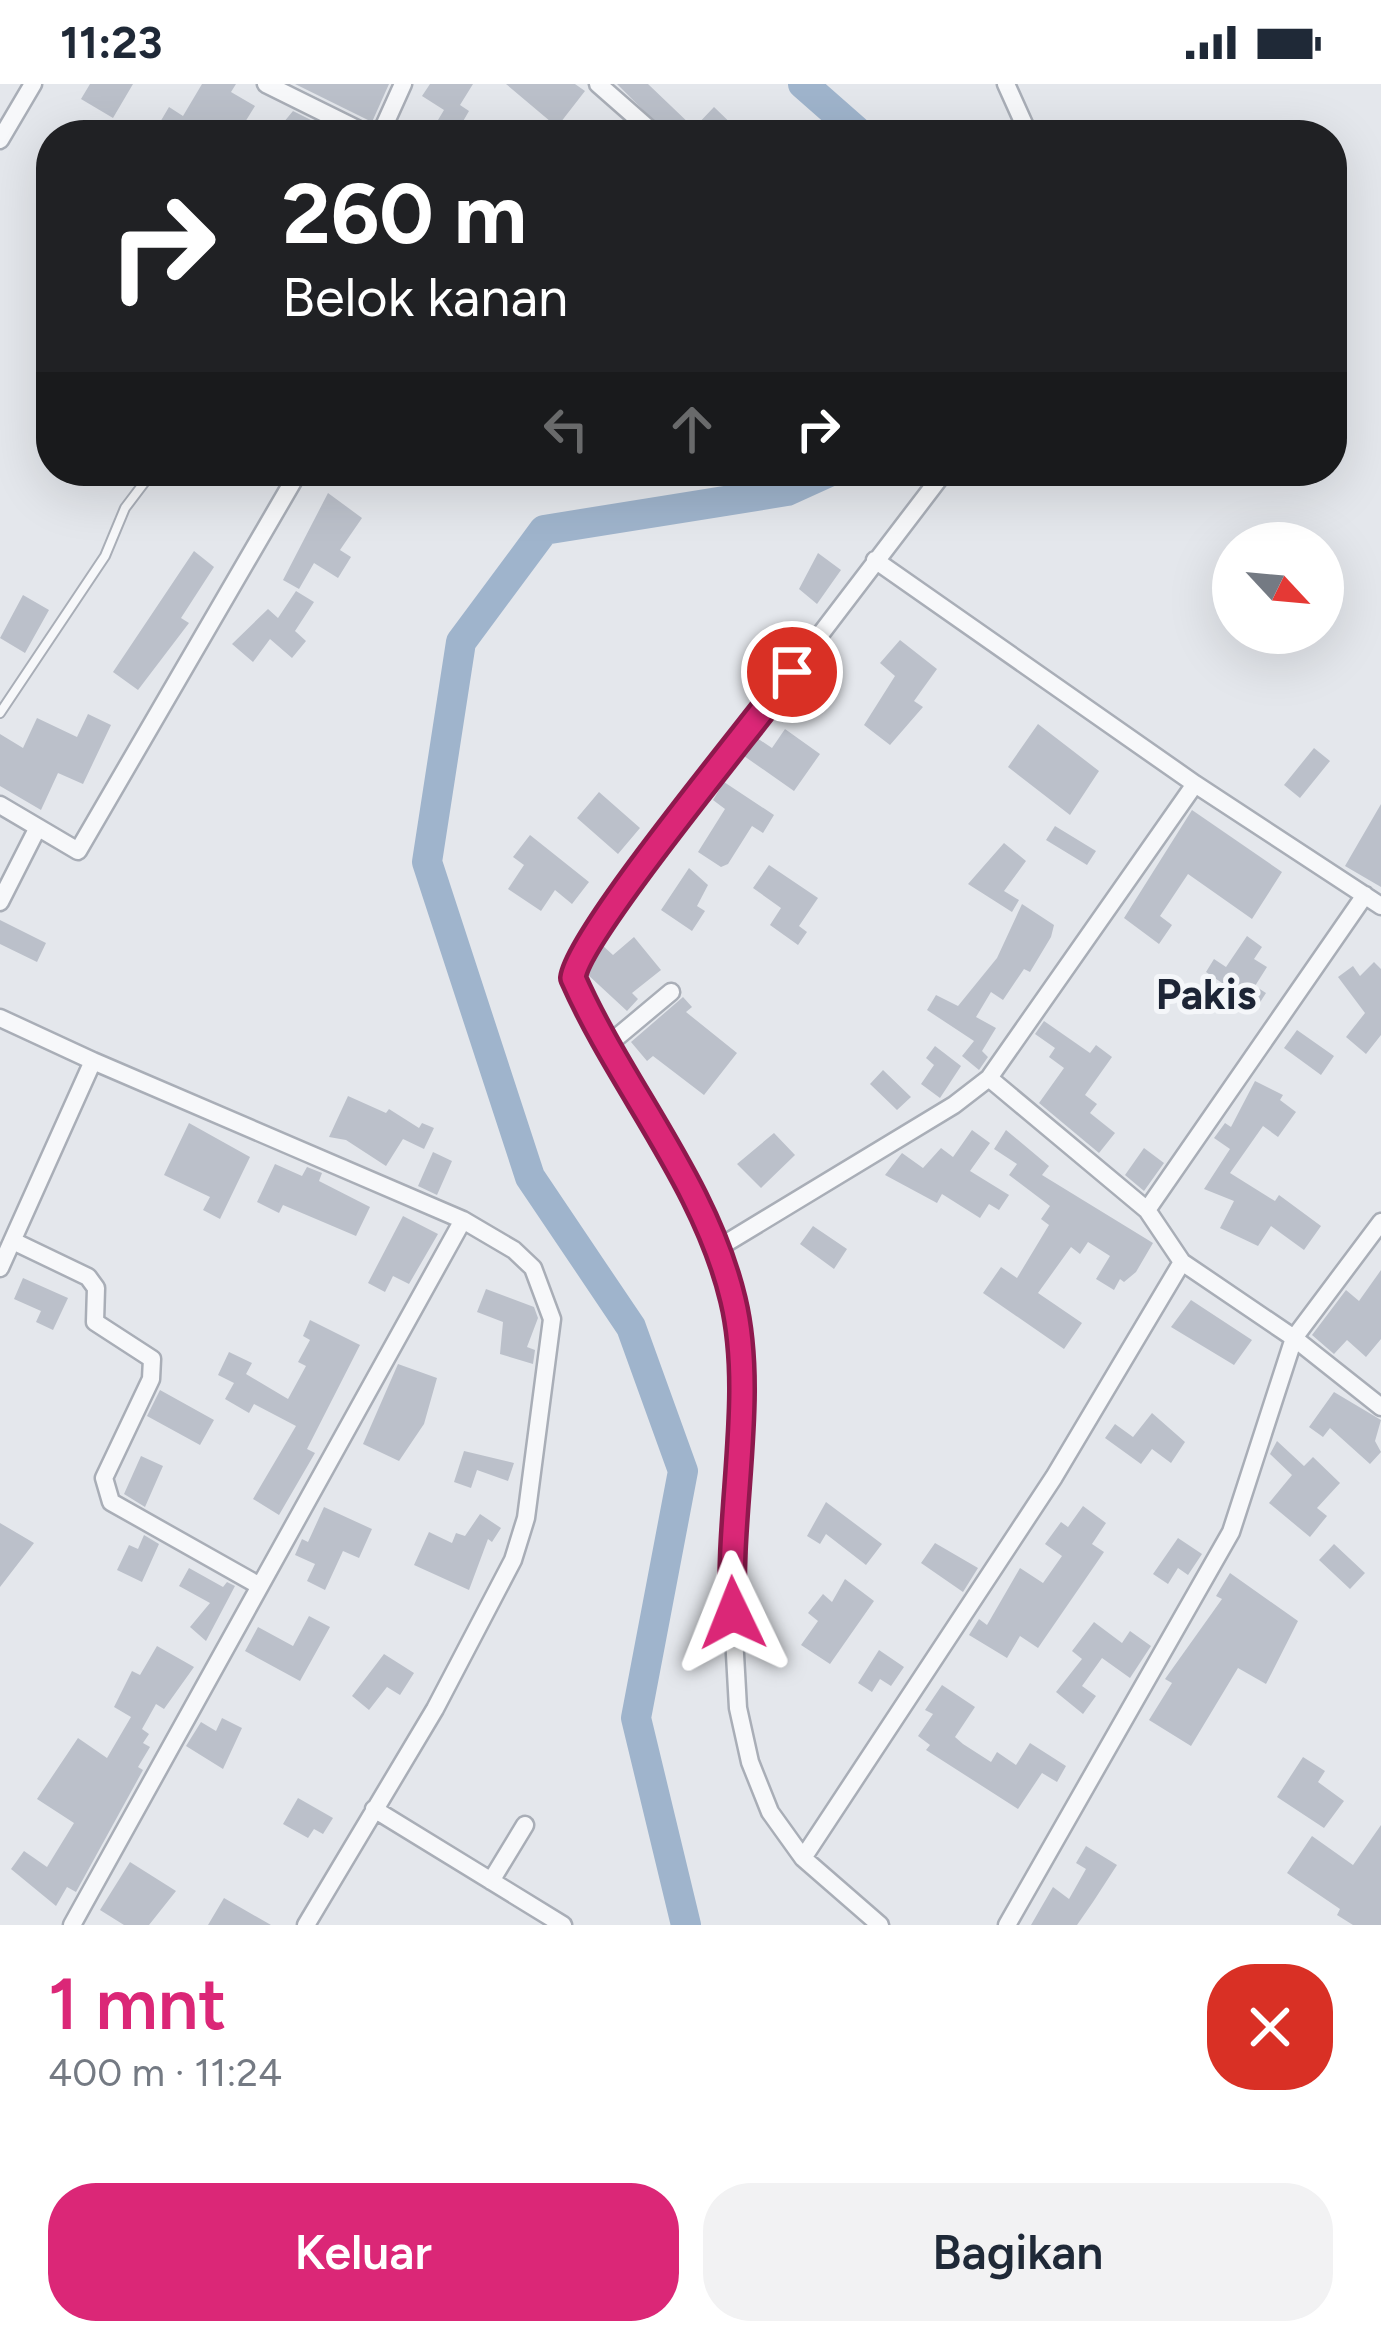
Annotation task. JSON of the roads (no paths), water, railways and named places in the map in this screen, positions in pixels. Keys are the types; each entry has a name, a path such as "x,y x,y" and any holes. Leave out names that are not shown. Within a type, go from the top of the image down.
{"street":[{"path":"0,140 33,84"},
{"path":"266,84 339,120"},
{"path":"387,120 403,84"},
{"path":"598,84 639,120"},
{"path":"1006,84 1022,120"},
{"path":"0,805 79,851 290,486"},
{"path":"880,1925 802,1858 770,1812 750,1762 738,1708 730,1565 740,1362 734,1304 718,1248 573,978 577,958 933,486"},
{"path":"875,560 1195,784 1373,901 1148,1210"},
{"path":"718,1248 954,1105 989,1078 1195,784"},
{"path":"0,902 36,830"},
{"path":"610,1043 670,992"},
{"path":"0,1018 463,1220 514,1250 533,1268 545,1292 553,1319 551,1351 536,1457 514,1560 435,1709 306,1925"},
{"path":"0,1268 93,1061"},
{"path":"989,1078 1148,1210 1182,1262 1294,1338 1381,1407"},
{"path":"72,1925 463,1220"},
{"path":"1007,1925 1232,1532 1294,1338 1381,1222"},
{"path":"8,1244 88,1277 96,1288 95,1322 152,1359 151,1379 104,1478 110,1502 260,1586"},
{"path":"802,1858 1054,1477 1182,1262"},
{"path":"374,1809 563,1925"},
{"path":"491,1881 525,1825"}],"lane":[{"path":"0,713 105,556 125,508 142,486"}],"waterway":[{"path":"803,84 844,120"},
{"path":"686,1925 636,1718 683,1471 631,1327 530,1177 427,862 461,642 544,530 798,486"}],"district":[{"name":"Pakis","path":"1206,994"}]}
